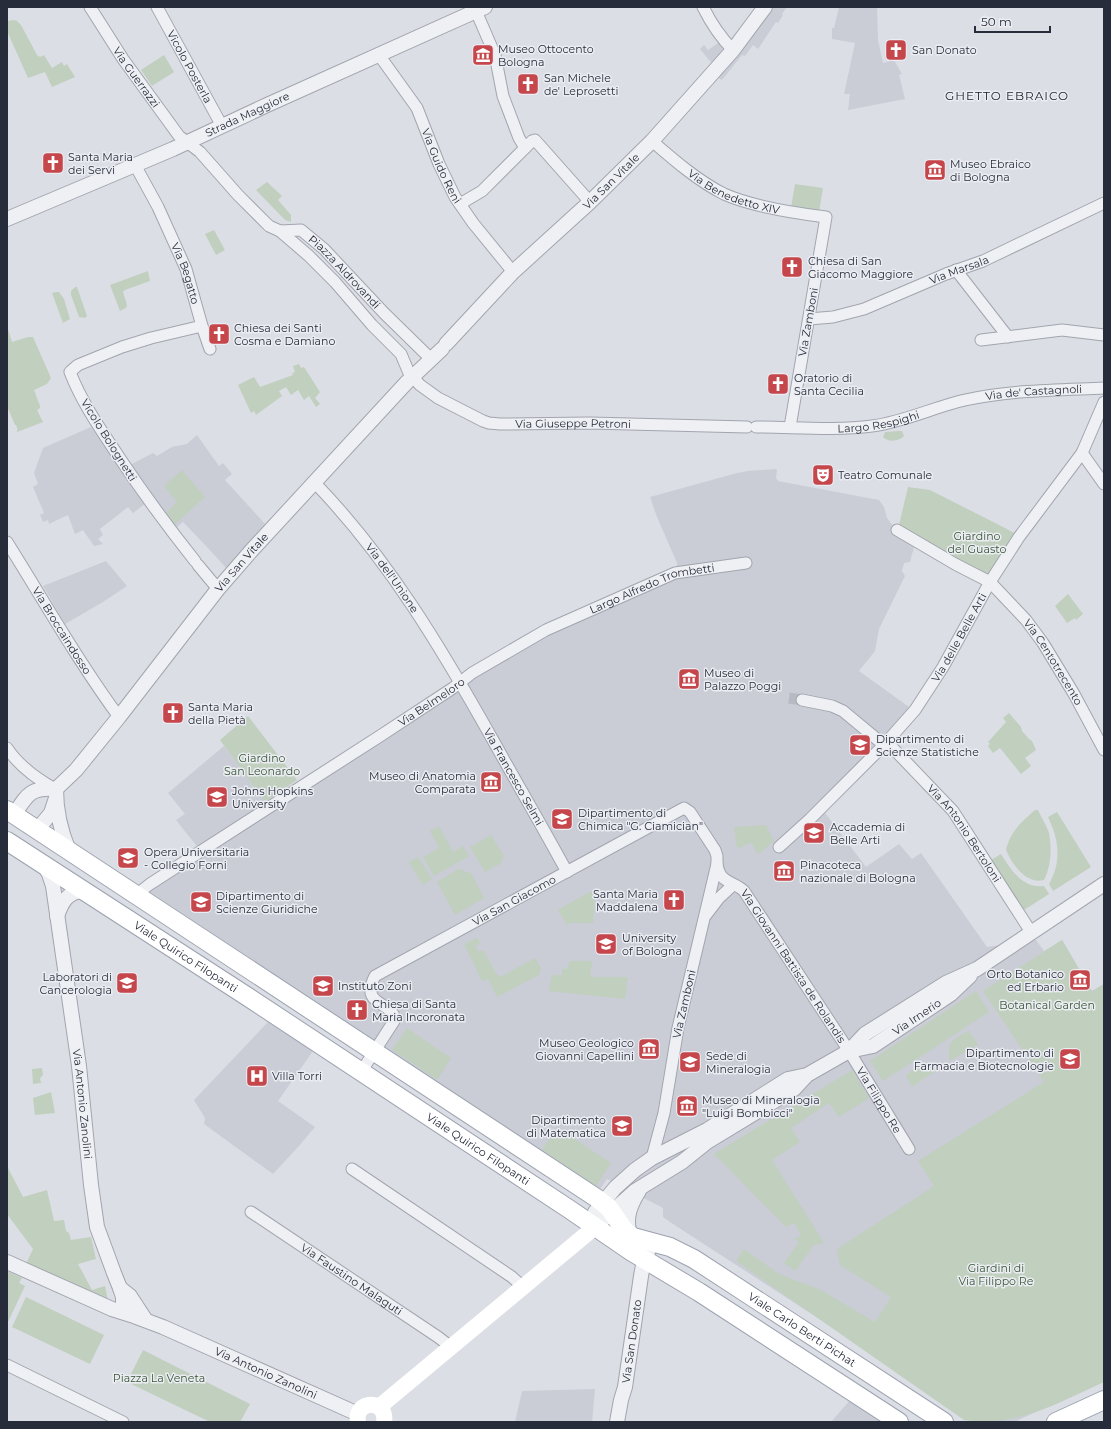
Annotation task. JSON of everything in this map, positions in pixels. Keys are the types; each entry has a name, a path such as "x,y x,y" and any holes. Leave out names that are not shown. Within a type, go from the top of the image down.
{"main road":[{"path":"37,830 8,844 10,813 37,830 69,851 374,1052 607,1207 621,1226 633,1237"},
{"name":"Viale Quirico Filopanti","path":"8,844 44,865 361,1072 644,1260"},
{"path":"379,1407 595,1227"},
{"name":"Viale Carlo Berti Pichat","path":"633,1237 678,1250 694,1259 944,1422"},
{"path":"644,1260 699,1292 899,1422"},
{"path":"834,1380 847,1359"},
{"path":"1056,1422 1104,1400"},
{"path":"358,1418 360,1410 367,1405 375,1405 379,1407 384,1414 384,1422"}],"street":[{"name":"Via Guerrazzi","path":"90,7 123,59 179,136 187,143"},
{"name":"Vicolo Posterla","path":"157,7 222,126"},
{"path":"703,7 723,39 734,50"},
{"name":"Via San Vitale","path":"56,794 119,717 218,589 251,551 314,482 444,347 513,272 590,202 652,141 734,50 765,7"},
{"name":"Strada Maggiore","path":"7,219 187,143 480,9"},
{"path":"480,9 496,61 502,96 519,138 525,148"},
{"name":"Via Guido Reni","path":"379,54 417,108 439,164 460,204 513,272"},
{"path":"460,204 482,191 532,141 536,141 590,202"},
{"name":"Via Benedetto XIV","path":"652,141 691,173 724,194 755,205 826,217"},
{"name":"Piazza Aldrovandi","path":"187,143 200,152 254,212 269,226 280,231 309,256 372,325 401,354 413,378"},
{"name":"Via Begatto","path":"135,165 154,200 186,269 210,349"},
{"name":"Via Marsala","path":"808,319 833,317 864,309 956,270 983,261 1104,203"},
{"name":"Via Zamboni","path":"790,427 826,217"},
{"name":"Piazza Aldrovandi","path":"280,231 301,230 306,233 324,249 384,313 431,359"},
{"path":"956,270 1008,336"},
{"name":"Piazza Aldrovandi","path":"372,325 384,313"},
{"name":"Vicolo Bolognetti","path":"202,326 151,338 122,347 78,365 70,372 100,430 142,491 218,589"},
{"path":"981,340 1062,330 1104,335"},
{"name":"Via Giuseppe Petroni","path":"413,378 438,398 489,423 590,423 790,427"},
{"name":"Via de' Castagnoli","path":"965,400 1003,393 1104,388"},
{"name":"Largo Respighi","path":"790,427 856,427 877,425 965,400"},
{"name":"Via delle Belle Arti","path":"779,848 810,819 885,743 914,710 943,667 990,582 1023,531 1067,475 1082,452 1104,402"},
{"path":"1082,452 1104,484"},
{"name":"Via dell'Unione","path":"314,482 337,506 394,579 436,642 460,682"},
{"name":"Via Centotrecento","path":"897,530 955,564 990,582 1026,620 1043,643 1074,694 1104,750"},
{"name":"Via Broccaindosso","path":"7,542 75,653 119,717"},
{"name":"Largo Alfredo Trombetti","path":"560,623 675,573 746,563"},
{"name":"Via Belmeloro","path":"136,895 150,884 306,785 460,682 529,639 560,623"},
{"name":"Via Francesco Selmi","path":"460,682 567,872"},
{"name":"Via Antonio Bertoloni","path":"802,700 832,706 843,711 885,743 953,811 1030,932"},
{"path":"7,748 26,770 56,794 62,834 69,851"},
{"path":"10,813 35,790 44,788 56,794"},
{"path":"37,830 51,813 56,794"},
{"name":"Via San Giacomo","path":"374,1052 394,1021 395,1017 390,1010 375,999 371,992 371,984 376,976 684,808 690,812 709,841 717,860"},
{"name":"Via Zamboni","path":"652,1158 664,1113 678,1028 717,860"},
{"name":"Via Giovanni Battista de Rolandis","path":"717,860 718,872 733,885 744,891 849,1051"},
{"name":"Via Antonio Zanolini","path":"44,865 52,880 79,1066 91,1185 98,1227 123,1297 123,1312"},
{"name":"Via Irnerio","path":"704,1138 794,1089 807,1075 849,1051 873,1046 952,994 977,969 1030,932 1104,884"},
{"name":"Via Zamboni","path":"703,921 719,898 733,885"},
{"path":"57,917 64,899 69,894 83,891"},
{"name":"Via Filippo Re","path":"849,1051 909,1149"},
{"path":"361,1072 374,1052"},
{"path":"607,1207 622,1180 652,1158 666,1152 686,1148 704,1138"},
{"path":"595,1227 595,1212 635,1191 682,1162 704,1138"},
{"path":"352,1169 512,1277 523,1287"},
{"path":"633,1237 628,1231 627,1220 632,1202 645,1185"},
{"name":"Via Faustino Malaguti","path":"251,1212 451,1347"},
{"path":"644,1260 649,1251 657,1244"},
{"name":"Via San Donato","path":"617,1422 625,1387 644,1260"},
{"path":"7,1262 98,1303 145,1319"},
{"name":"Via Antonio Zanolini","path":"120,1288 130,1296 145,1319 358,1418"},
{"path":"7,1365 123,1422"}],"shaded area":[{"path":"758,7 787,7 778,23 776,22 758,49 753,45 745,56 742,55 722,80 715,76 714,66 700,49 704,45 708,50 721,41 728,42"},
{"path":"839,7 877,7 878,40 883,63 894,60 902,74 899,75 905,99 848,110 850,94 844,94 855,43 832,39 832,28 834,28"},
{"path":"91,427 146,503 133,513 128,507 100,529 103,535 98,539 103,544 94,546 83,530 75,534 68,515 49,524 48,520 43,522 40,515 44,513 33,487 38,484 34,473 43,448"},
{"path":"197,435 219,466 223,463 232,474 225,480 266,525 227,569 183,522 174,530 130,465 153,453 157,456 172,447 187,444"},
{"name":"University of Bologna","path":"776,469 776,478 778,481 879,500 884,507 887,518 893,526 915,543 910,562 904,563 902,571 905,576 879,629 875,651 859,671 909,707 911,717 823,810 866,867 899,844 912,859 921,853 987,947 1036,940 1044,951 1062,940 1092,991 1104,984 1104,1381 1014,1422 978,1422 670,1222 663,1217 663,1208 607,1179 599,1191 144,888 529,639 677,572 677,563 650,497 737,473"},
{"path":"106,561 127,586 65,624 43,586"},
{"name":"Johns Hopkins University","path":"224,746 269,806 200,850 176,820 185,814 168,793"},
{"name":"Villa Torri","path":"268,1022 313,1051 278,1101 315,1127 273,1174 204,1124 205,1118 194,1100"},
{"path":"595,1389 592,1422 515,1422 522,1391"},
{"path":"851,1399 889,1422 831,1422"}],"green space":[{"path":"14,20 21,25 37,55 40,57 44,55 52,68 62,62 64,66 67,64 75,77 52,87 45,72 28,78 7,31 7,21"},
{"path":"164,55 174,72 152,86 141,70"},
{"path":"267,182 282,196 278,200 291,215 291,222 285,220 256,190"},
{"path":"795,184 823,188 819,212 791,208"},
{"path":"214,230 225,250 216,255 205,234"},
{"path":"148,271 150,281 123,292 127,305 126,308 120,311 110,285"},
{"path":"77,287 87,316 85,318 79,317 71,295 71,291"},
{"path":"59,292 64,299 70,319 63,323 52,293"},
{"path":"7,326 12,342 33,337 51,378 47,384 34,390 40,406 37,410 43,422 17,432 18,430 7,406"},
{"path":"299,364 301,368 304,367 320,392 315,398 320,404 316,407 309,396 304,400 298,390 291,395 286,387 279,391 282,396 256,415 254,411 251,413 238,385 254,377 260,387 293,375 292,373 295,372 293,366"},
{"path":"902,431 904,436 896,440 885,439 883,437 885,432"},
{"path":"182,470 205,497 172,527 163,515 177,502 164,486"},
{"name":"Giardino del Guasto","path":"908,487 930,490 1014,533 987,577 899,525"},
{"path":"1068,594 1083,614 1076,620 1075,618 1067,623 1055,606"},
{"path":"1009,713 1021,727 1022,731 1032,741 1036,750 1025,758 1031,766 1021,774 1000,748 993,753 988,746 990,744 988,742 1006,722 1003,718"},
{"name":"Giardino San Leonardo","path":"248,716 297,780 265,802 220,740"},
{"path":"1035,810 1038,810 1047,827 1050,845 1050,857 1046,875 1044,880 1037,881 1020,872 1006,850 1010,838 1014,832"},
{"path":"1057,812 1091,867 1053,891 1049,884 1056,867 1058,850 1055,834 1048,817"},
{"path":"766,825 774,841 760,853 756,852 753,845 750,843 741,848 737,847 734,827"},
{"path":"439,826 453,852 463,846 469,856 434,876 423,857 439,848 430,831"},
{"path":"491,835 504,856 501,863 485,872 470,847"},
{"path":"1001,854 1018,877 1030,885 1044,886 1049,894 1024,910 991,860"},
{"path":"418,857 432,879 423,885 409,862"},
{"path":"458,869 471,873 484,898 455,915 437,882"},
{"path":"589,892 595,892 593,923 571,923 567,925 558,910"},
{"path":"477,938 480,943 475,946 479,952 483,950 497,975 502,976 535,958 541,968 539,975 497,997 488,979 482,981 464,944"},
{"name":"Giardini di Via Filippo Re","path":"1062,940 1092,991 1104,984 1104,1382 1054,1405 1019,1417 1001,1421 983,1422 964,1420 736,1261 744,1249 779,1274 821,1290 875,1322 891,1297 840,1265 837,1249 934,1186 918,1161 1044,1082 983,991"},
{"path":"570,961 592,961 590,977 628,977 625,999 549,991 552,975 562,975 562,969 567,969"},
{"path":"976,991 989,1012 883,1081 870,1061"},
{"path":"407,1028 451,1058 437,1080 392,1050"},
{"path":"969,1031 978,1044 950,1061 950,1045 958,1036"},
{"path":"932,1063 938,1069 912,1087 906,1076 918,1066"},
{"path":"42,1068 43,1075 40,1078 41,1083 33,1084 32,1069"},
{"path":"852,1070 869,1098 839,1117 829,1103 791,1128 800,1142 772,1160 824,1243 814,1245 795,1271 784,1263 799,1242 795,1239 801,1235 794,1223 786,1227 714,1154"},
{"path":"51,1092 55,1113 35,1115 33,1098"},
{"path":"557,1127 611,1163 596,1186 542,1150"},
{"path":"7,1166 23,1197 47,1190 54,1221 64,1220 66,1231 69,1233 71,1240 91,1237 96,1259 78,1264 92,1290 105,1286 108,1301 26,1264 33,1249 7,1214"},
{"path":"7,1271 22,1278 19,1283 25,1286 7,1324"},
{"name":"Piazza La Veneta","path":"26,1297 104,1335 90,1364 12,1327"},
{"name":"Piazza La Veneta","path":"143,1350 250,1404 240,1422 210,1422 127,1382"}],"tunnel":[{"path":"789,698 802,700"}],"place":[{"name":"San Donato","path":"896,50"},
{"name":"Museo Ottocento Bologna","path":"483,55"},
{"name":"San Michele de' Leprosetti","path":"528,84"},
{"name":"Santa Maria dei Servi","path":"53,163"},
{"name":"Museo Ebraico di Bologna","path":"935,170"},
{"name":"Chiesa di San Giacomo Maggiore","path":"792,267"},
{"name":"Chiesa dei Santi Cosma e Damiano","path":"219,334"},
{"name":"Oratorio di Santa Cecilia","path":"778,384"},
{"name":"Teatro Comunale","path":"823,475"},
{"name":"Museo di Palazzo Poggi","path":"689,679"},
{"name":"Santa Maria della Pietà","path":"173,713"},
{"name":"Dipartimento di Scienze Statistiche","path":"860,745"},
{"name":"Museo di Anatomia Comparata","path":"491,782"},
{"name":"Johns Hopkins University","path":"217,797"},
{"name":"Dipartimento di Chimica \"G. Ciamician\"","path":"562,819"},
{"name":"Accademia di Belle Arti","path":"814,833"},
{"name":"Opera Universitaria - Collegio Forni","path":"128,858"},
{"name":"Pinacoteca nazionale di Bologna","path":"784,871"},
{"name":"Santa Maria Maddalena","path":"674,900"},
{"name":"Dipartimento di Scienze Giuridiche","path":"201,902"},
{"name":"University of Bologna","path":"606,944"},
{"name":"Orto Botanico ed Erbario","path":"1080,980"},
{"name":"Laboratori di Cancerologia","path":"127,983"},
{"name":"Instituto Zoni","path":"323,986"},
{"name":"Chiesa di Santa Maria Incoronata","path":"357,1010"},
{"name":"Museo Geologico Giovanni Capellini","path":"649,1049"},
{"name":"Dipartimento di Farmacia e Biotecnologie","path":"1070,1059"},
{"name":"Sede di Mineralogia","path":"690,1062"},
{"name":"Villa Torri","path":"257,1076"},
{"name":"Museo di Mineralogia \"Luigi Bombicci\"","path":"687,1106"},
{"name":"Dipartimento di Matematica","path":"622,1126"}],"district":[{"name":"GHETTO EBRAICO","path":"1007,95"}],"park label":[{"name":"Botanical Garden","path":"1047,1005"}]}
